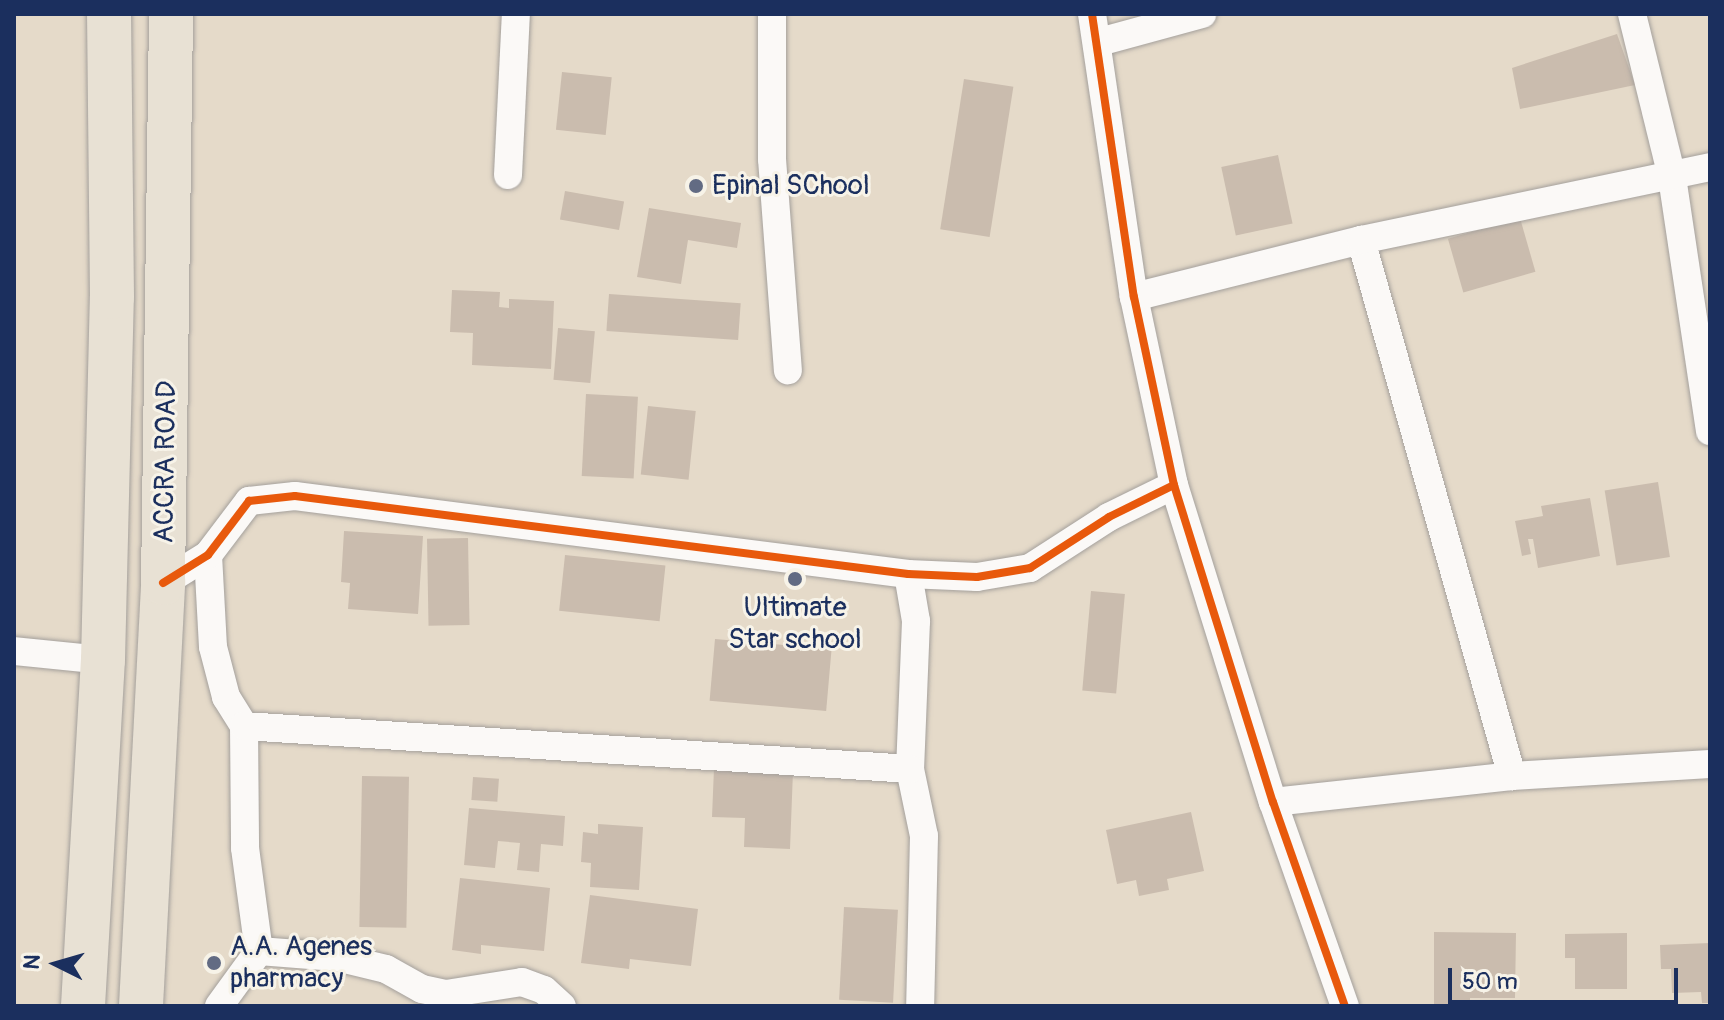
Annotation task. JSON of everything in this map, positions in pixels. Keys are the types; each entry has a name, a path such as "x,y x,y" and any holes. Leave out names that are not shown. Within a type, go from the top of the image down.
{"highway":[{"name":"ACCRA ROAD","path":"83,1006 103,660 112,297 109,14"},
{"name":"ACCRA ROAD","path":"141,1006 163,583 171,14"}],"street":[{"path":"508,175 516,14"},
{"path":"772,14 772,159 788,370"},
{"path":"1092,14 1099,42 1134,297 1174,485 1273,802 1345,1006"},
{"path":"1099,42 1202,14"},
{"path":"1632,14 1672,177 1710,431"},
{"path":"1134,297 1361,240 1710,167"},
{"path":"1361,240 1512,776"},
{"path":"163,583 208,555 249,501 295,496 908,574 977,577 1030,568 1109,517 1174,485"},
{"path":"208,555 213,647 226,697 244,726 246,864 259,951 219,1006"},
{"path":"908,574 916,621 910,769 924,836 920,1006"},
{"path":"14,651 103,660"},
{"path":"244,726 910,769"},
{"path":"1273,802 1512,776 1710,764"},
{"path":"259,951 336,957 386,969 422,989 446,994 522,982 544,990 562,1006"}],"building":[{"path":"1617,34 1635,85 1520,109 1512,68"},
{"path":"562,72 612,77 606,135 556,130"},
{"path":"964,79 1013,87 990,237 940,229"},
{"path":"1278,155 1293,223 1236,236 1221,167"},
{"path":"565,191 624,201 619,230 560,220"},
{"path":"649,208 741,223 737,248 688,240 681,284 637,277"},
{"path":"1520,218 1535,272 1463,293 1448,239"},
{"path":"452,290 500,292 499,307 509,308 509,299 554,301 551,369 472,365 473,333 450,332"},
{"path":"609,294 741,303 738,340 606,331"},
{"path":"558,328 595,331 590,383 553,380"},
{"path":"586,394 638,397 634,479 582,476"},
{"path":"648,406 696,411 689,480 641,475"},
{"path":"1658,482 1670,557 1617,566 1605,490"},
{"path":"1590,498 1600,556 1538,568 1533,539 1528,539 1531,554 1522,556 1515,521 1543,516 1541,506"},
{"path":"344,531 423,536 418,614 348,609 350,583 341,582"},
{"path":"468,538 470,625 429,626 427,539"},
{"path":"565,555 665,566 660,621 559,611"},
{"path":"1091,591 1125,594 1116,694 1082,691"},
{"path":"715,639 832,649 826,711 710,701"},
{"path":"714,768 793,771 790,849 744,847 745,818 712,817"},
{"path":"362,776 409,777 406,928 359,927"},
{"path":"473,777 499,779 497,802 471,800"},
{"path":"469,808 565,816 563,846 541,844 539,872 517,870 520,843 498,841 495,868 464,865"},
{"path":"1191,812 1204,871 1167,879 1169,890 1139,896 1136,880 1117,884 1106,830"},
{"path":"598,824 643,827 639,890 590,887 591,863 581,862 583,832 598,834"},
{"path":"460,878 550,888 544,951 481,945 481,954 452,950"},
{"path":"590,895 698,909 691,966 630,959 629,969 581,963"},
{"path":"844,907 898,910 893,1003 839,1000"},
{"path":"1434,932 1516,933 1515,998 1470,998 1470,1006 1434,1006"},
{"path":"1627,933 1627,989 1575,989 1575,958 1565,958 1565,934"},
{"path":"1710,943 1710,1003 1702,1003 1701,992 1672,993 1671,969 1661,969 1660,945"}],"cycle path":[{"path":"1092,14 1134,297 1174,485 1273,802 1345,1006"},
{"path":"163,583 208,555 249,501 295,496 908,574 977,577 1030,568 1109,517 1174,485"}],"place":[{"name":"Epinal SChool","path":"696,186"},
{"name":"Ultimate Star school","path":"795,579"},
{"name":"A.A. Agenes pharmacy","path":"214,963"}]}
